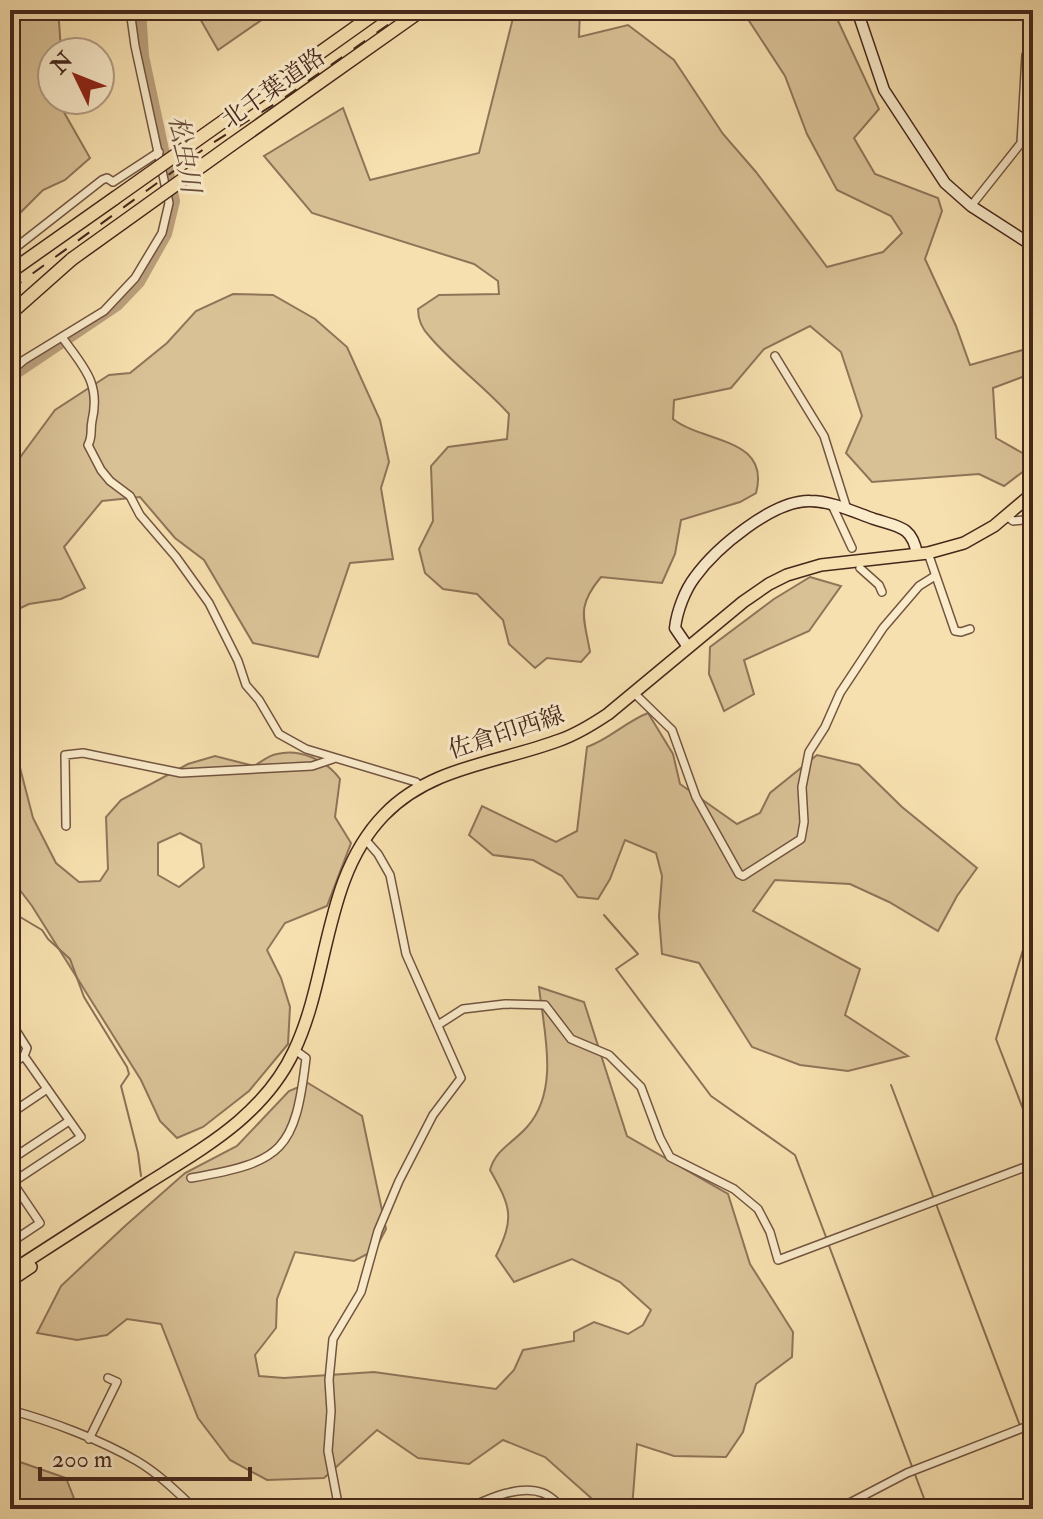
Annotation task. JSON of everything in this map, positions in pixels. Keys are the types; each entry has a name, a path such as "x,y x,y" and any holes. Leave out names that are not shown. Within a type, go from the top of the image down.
{"highway":[{"name":"北千葉道路","path":"10,270 380,10"},
{"name":"北千葉道路","path":"10,303 422,10"},
{"name":"北千葉道路","path":"10,314 72,259"}],"main road":[{"name":"佐倉印西線","path":"10,1272 231,1130 271,1090 295,1050 307,1019 345,879 364,838 383,815 420,786 468,766 561,740 598,720 743,602 787,575 821,565 922,554 964,543 1007,516 1033,493"},
{"name":"佐倉印西線","path":"10,1281 193,1155"}],"street":[{"path":"10,372 24,360 104,311 135,278 162,233 169,203 130,10"},
{"path":"857,10 876,68 895,109 945,183 971,206 1033,246"},
{"path":"971,206 1021,143 1026,55"},
{"path":"10,252 102,180 107,178 113,182 159,152"},
{"path":"62,337 95,388 93,433 88,445 101,470 130,496 140,515 176,557 209,603 238,661 246,685 259,700 272,726 279,734 306,749 416,782 420,786"},
{"path":"775,356 824,436 847,509"},
{"path":"688,647 675,628 692,580 717,553 774,510 809,501 847,509 904,529 913,537 935,576 955,631 970,629"},
{"path":"832,505 852,548"},
{"path":"1007,516 1013,521 1033,519"},
{"path":"860,568 879,585 882,592"},
{"path":"634,693 672,730 696,797 739,874 743,876 801,839 804,822 802,787 809,752 825,727 840,693 883,628 919,586 935,576"},
{"path":"66,826 65,755 83,753 181,773 312,766 335,759"},
{"path":"339,1509 328,1451 333,1339 361,1292 378,1231 399,1181 433,1115 461,1078 406,954 390,875 364,838"},
{"path":"438,1025 463,1009 505,1004 545,1005 571,1039 602,1050 641,1087 670,1157 734,1189 758,1209 770,1232 778,1260 1033,1164"},
{"path":"10,1065 24,1056 27,1048 11,1026"},
{"path":"191,1178 258,1163 278,1151 291,1133 297,1113 306,1058 295,1050"},
{"path":"10,1243 40,1223 11,1184 81,1137 24,1056"},
{"path":"10,1114 47,1089"},
{"path":"10,1160 69,1121"},
{"path":"89,1439 117,1382 108,1378"},
{"path":"10,1410 89,1439 137,1461 195,1509"},
{"path":"838,1509 907,1473 1033,1424"},
{"path":"466,1509 502,1494 533,1491 548,1495 565,1509"}],"shaded area":[{"path":"10,10 54,10 59,21 60,36 36,36 36,116 66,116 90,158 65,180 43,190 10,223"},
{"path":"195,10 276,10 218,50"},
{"path":"515,10 580,10 579,37 628,25 674,60 723,134 756,172 827,267 883,252 902,233 891,216 837,190 807,134 785,76 742,10 833,10 879,109 854,138 875,174 938,198 942,211 925,259 970,365 1033,347 1033,373 993,388 996,438 1033,459 1033,464 1004,486 979,474 872,482 846,453 862,416 841,352 810,326 764,349 731,388 674,400 673,419 731,444 754,461 758,475 756,493 740,502 681,520 675,554 662,583 601,577 585,605 584,621 590,652 581,662 547,658 535,668 509,644 503,620 477,594 443,589 425,573 419,549 433,521 431,466 448,447 507,439 509,414 427,334 418,309 439,295 499,294 498,281 474,264 312,213 264,156 343,108 370,180 479,153"},
{"path":"233,294 273,295 315,319 347,347 380,420 389,462 381,488 393,559 350,563 318,657 253,643 204,560 175,538 140,497 102,501 64,547 85,588 61,599 29,604 10,613 10,471 55,410 109,375 130,373 167,343 196,311"},
{"path":"810,577 841,586 809,631 744,660 754,694 724,711 709,674 710,647 774,599"},
{"path":"648,713 673,754 680,784 737,824 760,813 770,793 817,755 859,765 902,807 977,868 938,931 889,902 850,884 775,880 753,911 860,969 845,1015 908,1056 848,1071 800,1065 752,1047 699,963 662,954 659,916 662,876 656,853 625,840 610,879 598,899 578,897 562,876 533,860 493,855 469,835 482,806 556,842 577,831 587,747"},
{"path":"10,729 33,818 56,863 79,882 100,881 108,869 106,817 121,800 188,764 215,756 254,766 274,755 295,753 320,762 340,779 335,817 351,843 327,906 285,923 267,950 281,978 290,1007 288,1044 249,1091 203,1127 177,1138 160,1121 141,1080 32,906 10,877","holes":["180,833 201,844 204,867 179,887 158,875 158,843"]},
{"path":"539,987 584,1002 627,1136 728,1194 750,1264 793,1332 792,1357 756,1384 743,1432 726,1457 674,1456 637,1444 632,1509 611,1509 599,1505 545,1457 503,1440 469,1464 418,1458 377,1430 324,1478 267,1480 230,1460 198,1418 161,1324 127,1319 107,1335 77,1340 37,1333 61,1286 125,1226 185,1173 237,1146 289,1091 308,1083 362,1116 386,1229 375,1250 354,1261 295,1252 277,1299 276,1328 255,1355 259,1376 284,1378 374,1372 496,1389 514,1370 523,1350 574,1341 574,1332 594,1322 628,1334 643,1325 651,1310 620,1282 572,1259 514,1282 496,1256 506,1231 508,1212 490,1170 501,1151 527,1127 537,1112 547,1078"},
{"path":"20,1462 66,1478 75,1501 72,1509 10,1509 10,1480 20,1480"}],"waterway":[{"name":"松虫川","path":"10,377 117,305 139,282 166,234 174,201 143,56 140,10"},
{"path":"10,911 42,930 70,959 84,997 127,1067 129,1074 121,1086 141,1176"},
{"path":"604,915 638,954 616,969 711,1096 795,1155 826,1237"},
{"path":"1033,917 996,1039 1033,1135"},
{"path":"891,1085 1033,1460"},
{"path":"828,1243 928,1509"}],"railway":[{"path":"10,290 208,146 284,98 409,10"}]}
